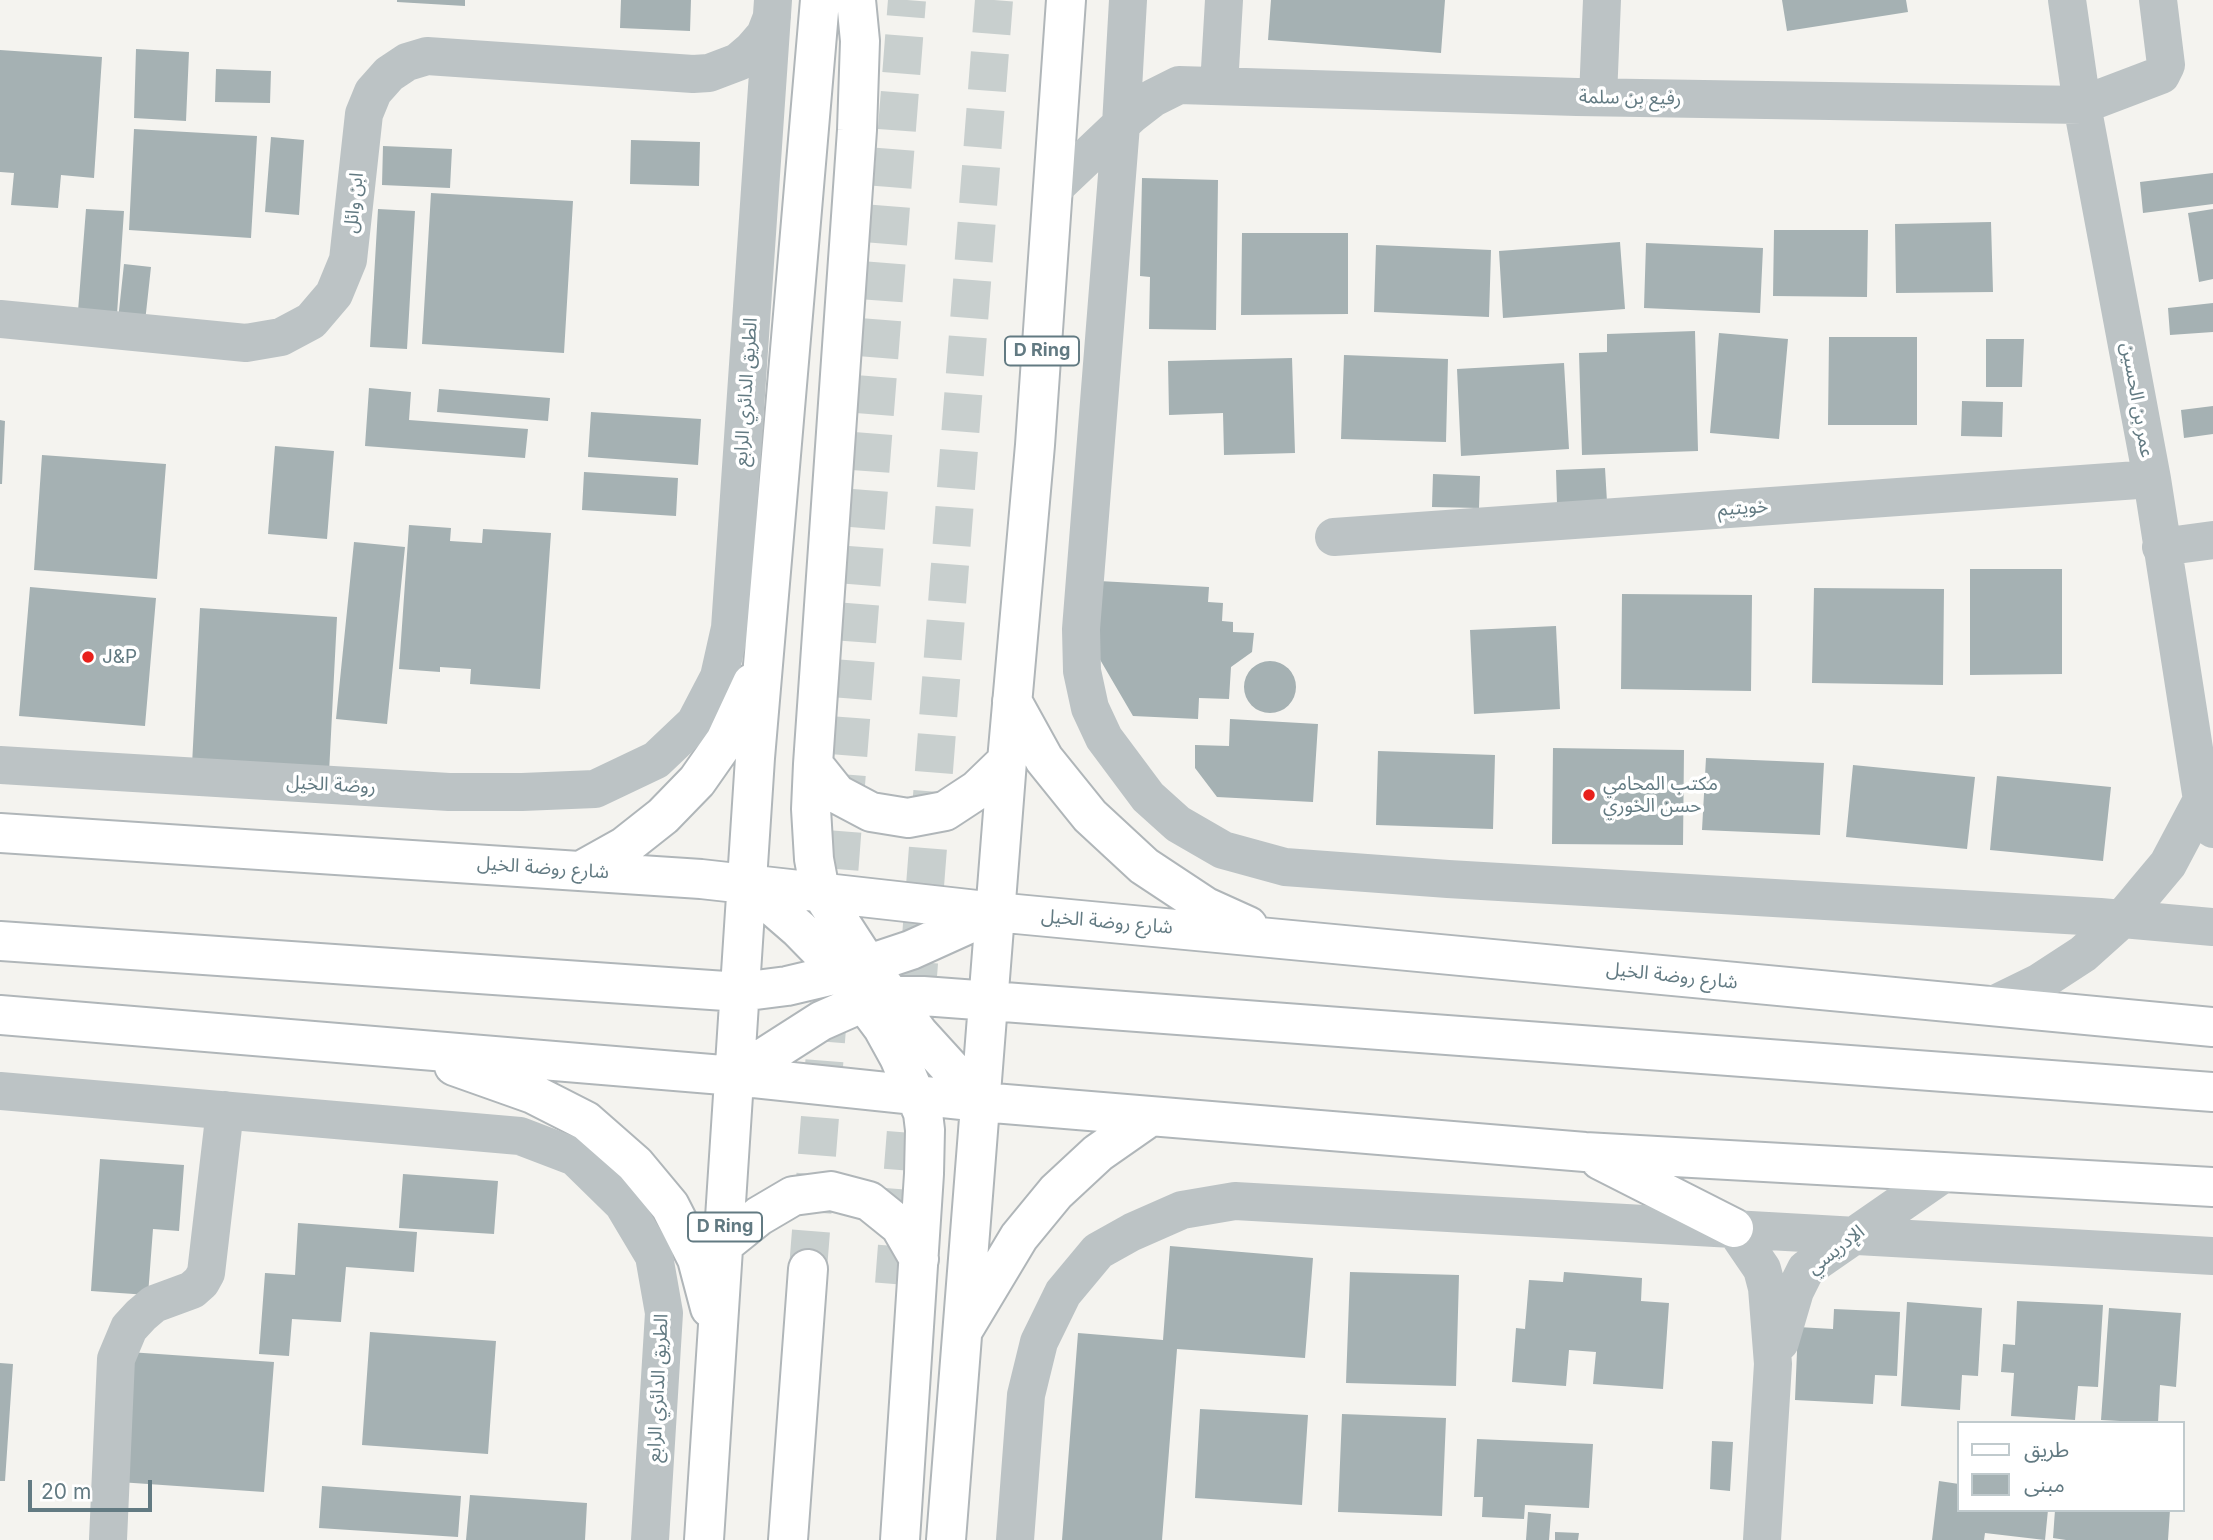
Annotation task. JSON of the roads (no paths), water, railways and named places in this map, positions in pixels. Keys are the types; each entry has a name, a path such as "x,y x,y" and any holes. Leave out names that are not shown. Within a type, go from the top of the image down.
{"main road":[{"name":"D Ring","path":"704,1540 764,652 820,0"},
{"path":"856,0 860,41 857,130 811,809 814,859 820,891 916,1094 923,1113 925,1130 876,1540"},
{"name":"D Ring","path":"946,1540 1007,761 1035,445 1066,0"},
{"path":"582,870 625,846 663,816 696,781 725,741 747,698 764,652"},
{"path":"1012,701 1044,759 1090,816 1144,866 1206,907 1273,937"},
{"path":"813,764 837,794 871,812 908,818 945,811 977,790 1007,761"},
{"name":"شارع روضة الخيل","path":"0,833 582,870 747,884 995,912 2213,1027"},
{"path":"747,884 866,984 919,1034 981,1102"},
{"path":"735,1076 821,1021 911,950 995,912"},
{"path":"0,941 740,992 787,986 866,984 989,1000 2213,1092"},
{"path":"0,1015 735,1076 981,1102 1585,1152 2213,1186"},
{"path":"416,1050 467,1072 533,1094 586,1121 635,1164 670,1206 697,1259 712,1318 715,1377"},
{"path":"961,1333 1019,1237 1056,1192 1098,1153 1151,1116"},
{"path":"1585,1152 1734,1228"},
{"path":"723,1245 759,1216 793,1196 831,1191 869,1202 900,1226 906,1272 900,1540"},
{"path":"788,1540 808,1269"}],"street":[{"path":"1128,0 1121,125 1081,629 1082,671 1090,708 1104,738 1148,797 1178,824 1223,850 1285,866 2100,916 2213,927"},
{"path":"1219,86 1224,0"},
{"path":"1582,0 1588,97"},
{"path":"1588,97 1602,0"},
{"name":"عمر بن الحسين","path":"1993,1005 2040,982 2072,961 2122,919 2207,815 2161,547 2152,479 2082,105 2067,0"},
{"path":"2082,105 2161,75 2166,65 2158,0"},
{"name":"ابن وائل","path":"0,319 246,343 281,337 311,321 334,294 348,260 364,114 373,92 388,74 407,62 427,56 709,73 738,62 752,50 765,35 773,8"},
{"name":"الطريق الدائري الرابع","path":"656,760 695,723 719,677 730,628 773,8"},
{"path":"1053,190 1153,98 1179,85 1154,67 1125,38"},
{"name":"ابن وائل","path":"693,74 716,81 737,93 753,107 765,124"},
{"name":"رفيع بن سلمة","path":"1179,85 1588,97 2082,105"},
{"name":"خويتيم","path":"1334,537 2152,479"},
{"path":"2161,547 2213,540"},
{"name":"روضة الخيل","path":"0,765 449,792 522,792 595,789 656,760"},
{"path":"0,1091 225,1110 206,1273 192,1290 154,1304 141,1315 129,1328 116,1359 108,1540"},
{"name":"الطريق الدائري الرابع","path":"225,1110 520,1136 575,1157 623,1204 654,1256 664,1313 650,1540"},
{"name":"الإدريسي","path":"1773,1364 1795,1291 1806,1269 1946,1172"},
{"path":"1015,1540 1026,1395 1039,1342 1063,1293 1098,1251 1182,1210 1235,1201 2213,1256"},
{"name":"الإدريسي","path":"1734,1228 1762,1269 1767,1288 1773,1364 1762,1540"}],"tunnel":[{"path":"835,926 907,0"},
{"path":"894,1284 994,0"},
{"path":"808,1269 830,990"}],"place":[{"name":"J&P","path":"88,657"},
{"name":"مكتب المحامي حسن الخوري","path":"1589,795"}]}
